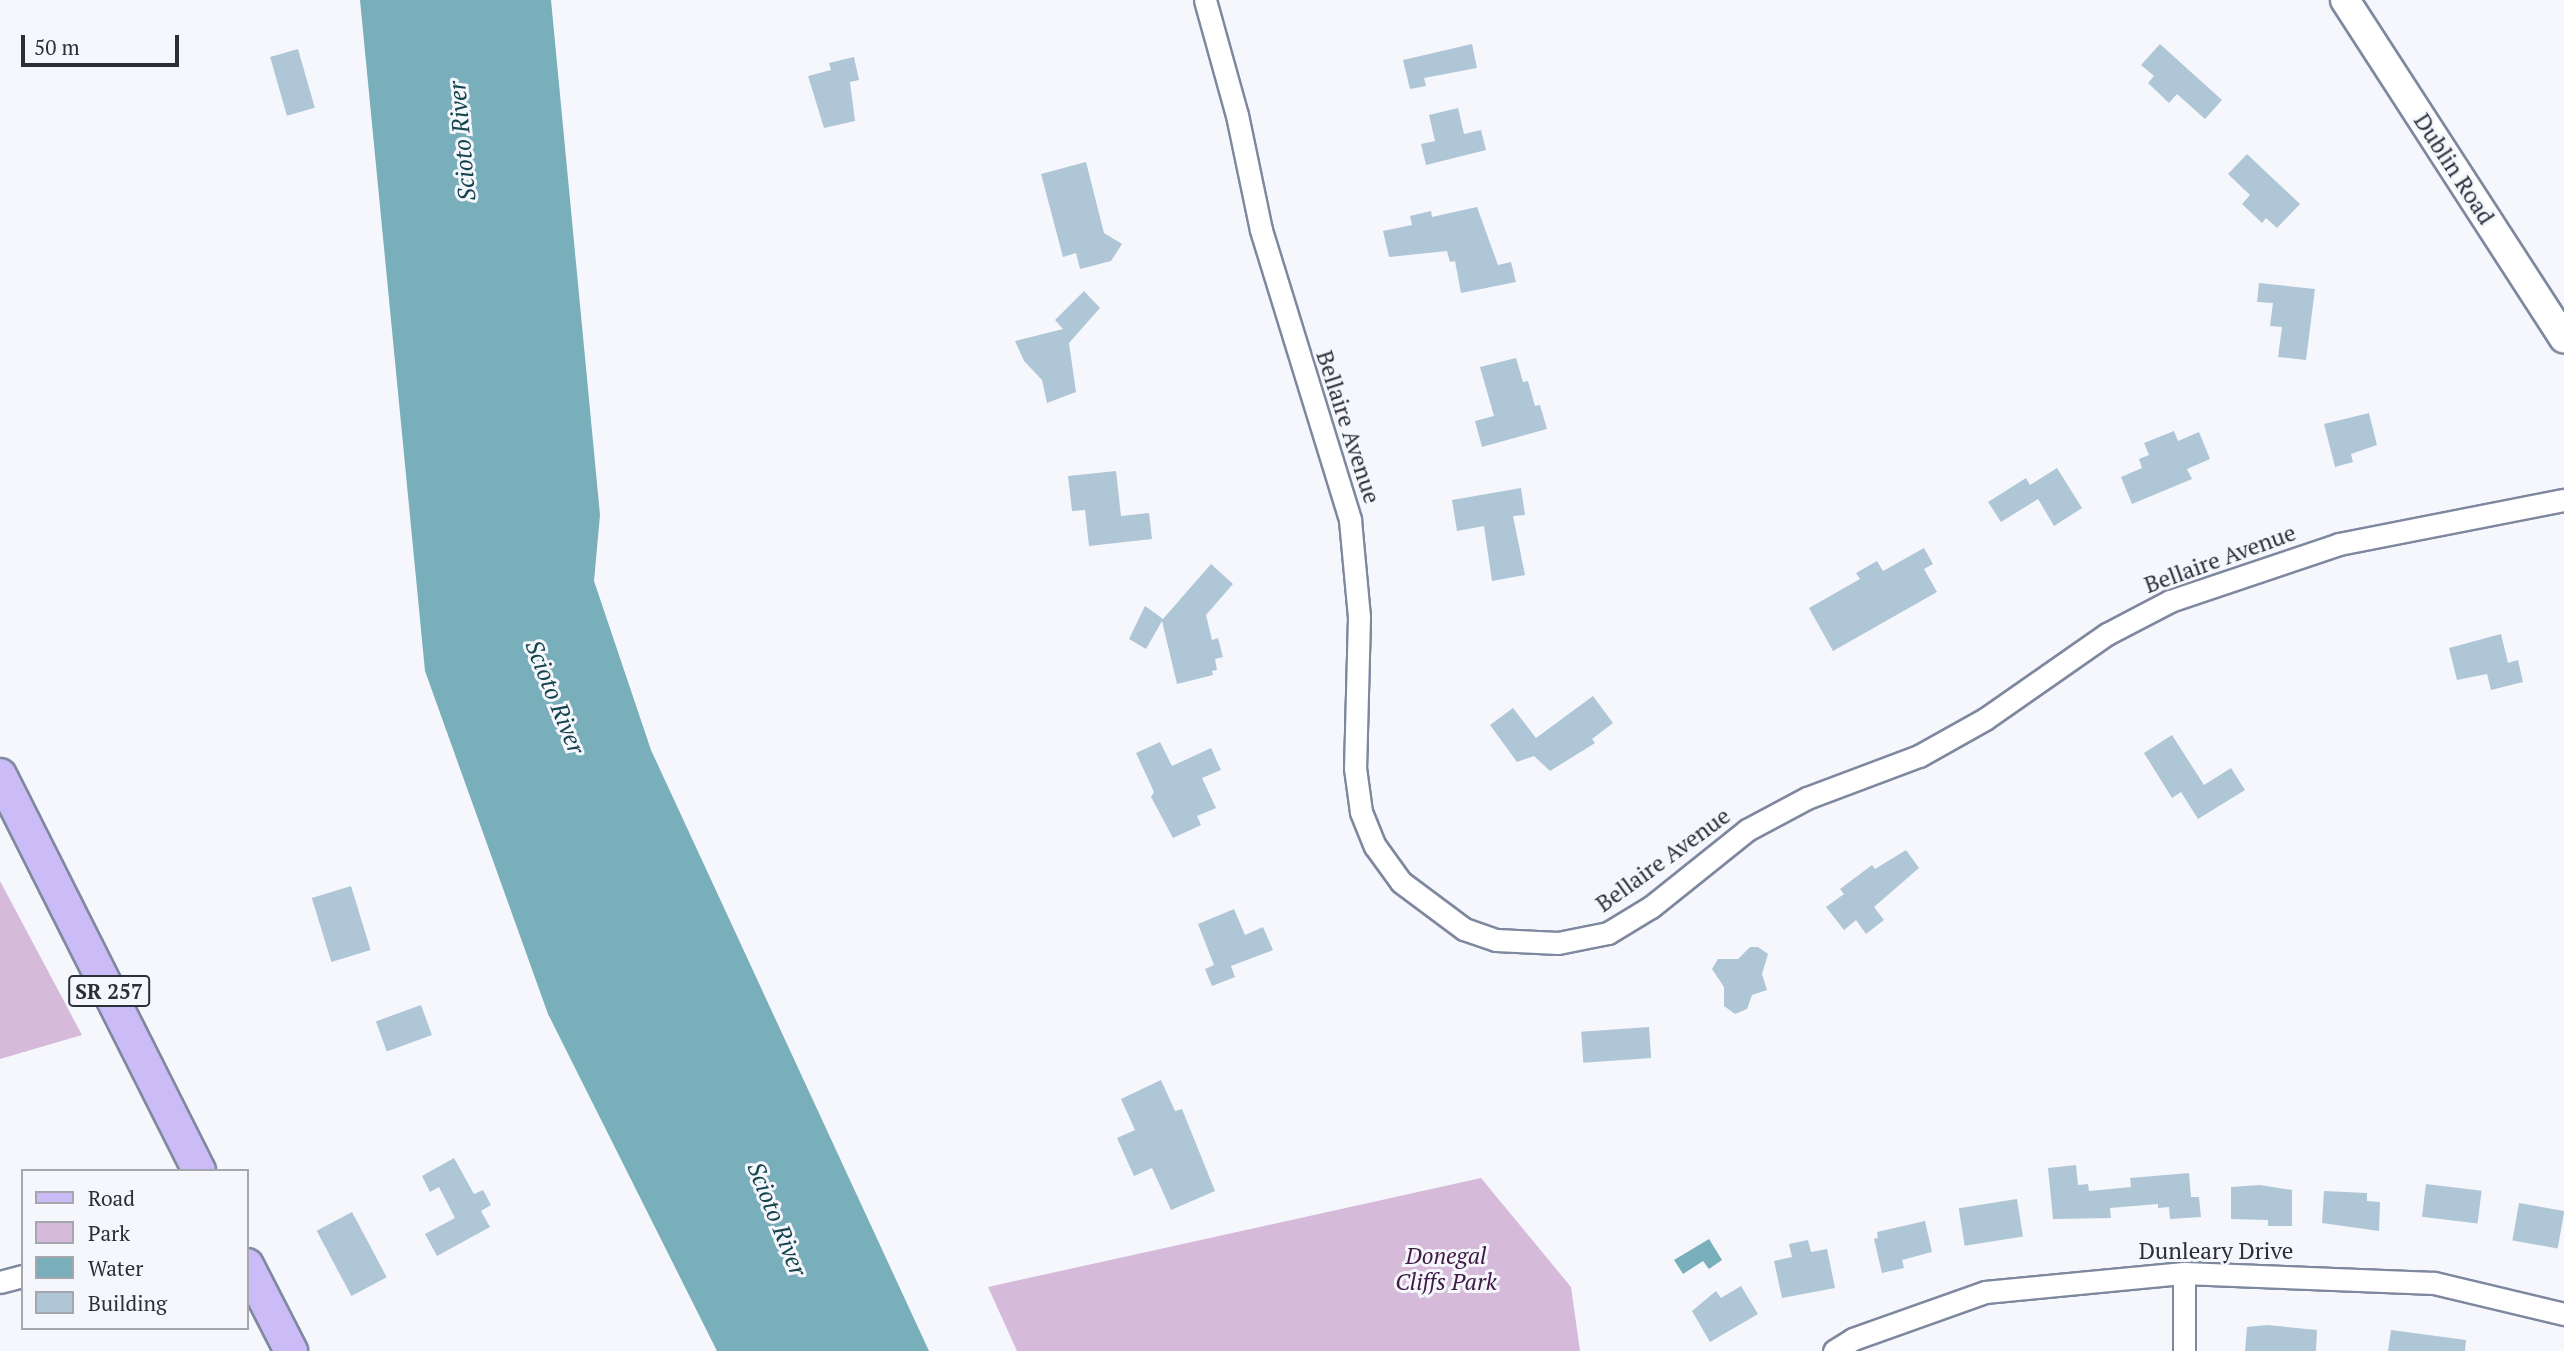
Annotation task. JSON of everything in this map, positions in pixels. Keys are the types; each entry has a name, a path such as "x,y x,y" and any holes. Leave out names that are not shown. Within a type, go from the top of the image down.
{"main road":[{"name":"Dublin Road","path":"2345,0 2564,338"},
{"name":"SR 257","path":"0,775 198,1169"},
{"path":"248,1267 291,1351"}],"street":[{"name":"Bellaire Avenue","path":"1205,0 1237,115 1261,230 1350,520 1359,617 1354,768 1361,812 1375,846 1401,882 1464,929 1496,940 1558,943 1608,933 1651,907 1747,830 1807,797 1919,756 1985,719 2107,634 2171,601 2339,544 2564,500"},
{"name":"Dunleary Drive","path":"1834,1351 1853,1339 1985,1292 2184,1273 2434,1283 2564,1314"},
{"path":"2184,1273 2184,1351"},
{"path":"0,1282 21,1277"}],"green space":[{"path":"0,881 82,1035 0,1059"},
{"name":"Donegal Cliffs Park","path":"1481,1178 1571,1287 1580,1351 1017,1351 988,1287"}],"water":[{"name":"Scioto River","path":"360,0 551,0 600,515 594,581 651,750 929,1351 717,1351 548,1014 425,671"},
{"path":"1709,1239 1722,1260 1709,1269 1703,1261 1683,1274 1674,1260"}],"building":[{"path":"1472,44 1477,68 1424,78 1426,86 1410,89 1403,60"},
{"path":"2160,44 2222,100 2205,119 2177,94 2169,103 2148,83 2154,76 2141,65"},
{"path":"298,49 315,108 287,116 270,57"},
{"path":"854,57 859,80 850,82 855,121 824,128 808,76 831,70 829,63"},
{"path":"1458,108 1464,134 1481,130 1486,150 1426,165 1421,144 1435,141 1429,115"},
{"path":"2247,154 2300,204 2277,228 2266,218 2262,223 2242,204 2250,195 2228,174"},
{"path":"1086,162 1104,233 1122,244 1111,261 1080,269 1076,253 1063,257 1041,174"},
{"path":"1477,207 1498,265 1511,262 1516,282 1461,293 1455,261 1450,262 1447,251 1389,257 1383,231 1412,225 1410,216 1431,211 1432,217"},
{"path":"2259,283 2315,289 2306,360 2278,357 2282,327 2270,326 2273,303 2257,302"},
{"path":"1084,291 1100,308 1069,343 1076,392 1047,403 1042,380 1024,361 1015,341 1063,329 1055,320"},
{"path":"1516,358 1523,382 1528,381 1535,406 1540,405 1547,429 1482,447 1475,421 1494,416 1480,367"},
{"path":"2369,413 2377,445 2351,454 2353,462 2335,467 2324,424"},
{"path":"2174,431 2178,441 2199,432 2210,459 2187,469 2192,479 2132,504 2121,477 2142,468 2139,459 2149,455 2144,443"},
{"path":"2057,468 2082,508 2054,526 2038,499 2001,522 1988,502 2026,478 2030,485"},
{"path":"1116,471 1121,516 1149,513 1152,539 1089,546 1085,510 1072,511 1068,476"},
{"path":"1521,488 1525,515 1513,516 1525,575 1492,581 1484,526 1457,531 1452,500"},
{"path":"1924,548 1933,564 1924,569 1937,592 1833,651 1809,608 1860,579 1856,573 1877,561 1883,571"},
{"path":"1211,564 1233,584 1206,615 1212,640 1218,638 1223,657 1215,659 1217,670 1212,671 1213,675 1177,684 1162,621 1146,649 1129,639 1145,606 1163,619"},
{"path":"2501,634 2508,663 2518,660 2523,682 2491,690 2487,674 2457,680 2449,648"},
{"path":"1593,696 1613,723 1592,739 1595,743 1550,771 1534,756 1517,762 1490,725 1513,708 1536,738"},
{"path":"2172,735 2204,785 2231,768 2245,790 2198,819 2181,792 2172,798 2144,753"},
{"path":"1160,742 1172,766 1211,748 1221,770 1202,778 1216,808 1197,816 1201,825 1173,838 1151,797 1154,792 1136,753"},
{"path":"1906,850 1919,868 1874,907 1884,920 1866,934 1856,920 1844,930 1826,907 1844,894 1840,889 1872,865 1875,869"},
{"path":"351,886 371,950 331,962 312,898"},
{"path":"1234,909 1245,935 1263,927 1273,950 1231,966 1235,977 1212,986 1205,969 1214,965 1198,924"},
{"path":"1750,947 1758,947 1768,954 1762,974 1767,990 1752,995 1747,1009 1735,1014 1724,1006 1724,987 1712,969 1718,959 1738,959"},
{"path":"421,1005 432,1035 387,1051 376,1021"},
{"path":"1649,1027 1651,1058 1583,1063 1581,1032"},
{"path":"1161,1080 1175,1111 1182,1109 1215,1191 1171,1210 1152,1168 1134,1176 1117,1138 1135,1130 1121,1099"},
{"path":"454,1158 474,1194 483,1190 491,1205 481,1211 490,1227 437,1256 425,1234 455,1218 439,1187 430,1192 422,1176"},
{"path":"2076,1165 2078,1185 2088,1184 2089,1191 2131,1187 2130,1178 2189,1173 2191,1197 2199,1197 2201,1217 2170,1219 2169,1207 2158,1208 2158,1204 2110,1208 2111,1218 2053,1219 2048,1168"},
{"path":"2426,1184 2482,1191 2478,1224 2422,1217"},
{"path":"2260,1185 2292,1190 2292,1226 2268,1226 2268,1220 2231,1219 2231,1187"},
{"path":"2324,1191 2367,1193 2367,1201 2380,1202 2379,1231 2322,1223"},
{"path":"2017,1199 2023,1237 1965,1246 1959,1208"},
{"path":"2519,1203 2564,1211 2558,1248 2512,1240"},
{"path":"352,1212 387,1277 351,1296 317,1231"},
{"path":"1925,1221 1932,1252 1902,1260 1904,1268 1882,1273 1874,1239 1878,1238 1877,1232"},
{"path":"1808,1240 1811,1252 1827,1249 1835,1288 1782,1298 1774,1261 1792,1257 1789,1244"},
{"path":"1741,1286 1758,1314 1710,1342 1692,1311 1716,1291 1721,1298"},
{"path":"2267,1325 2317,1330 2316,1351 2245,1351 2247,1327"},
{"path":"2391,1330 2466,1340 2465,1351 2388,1351"}]}
